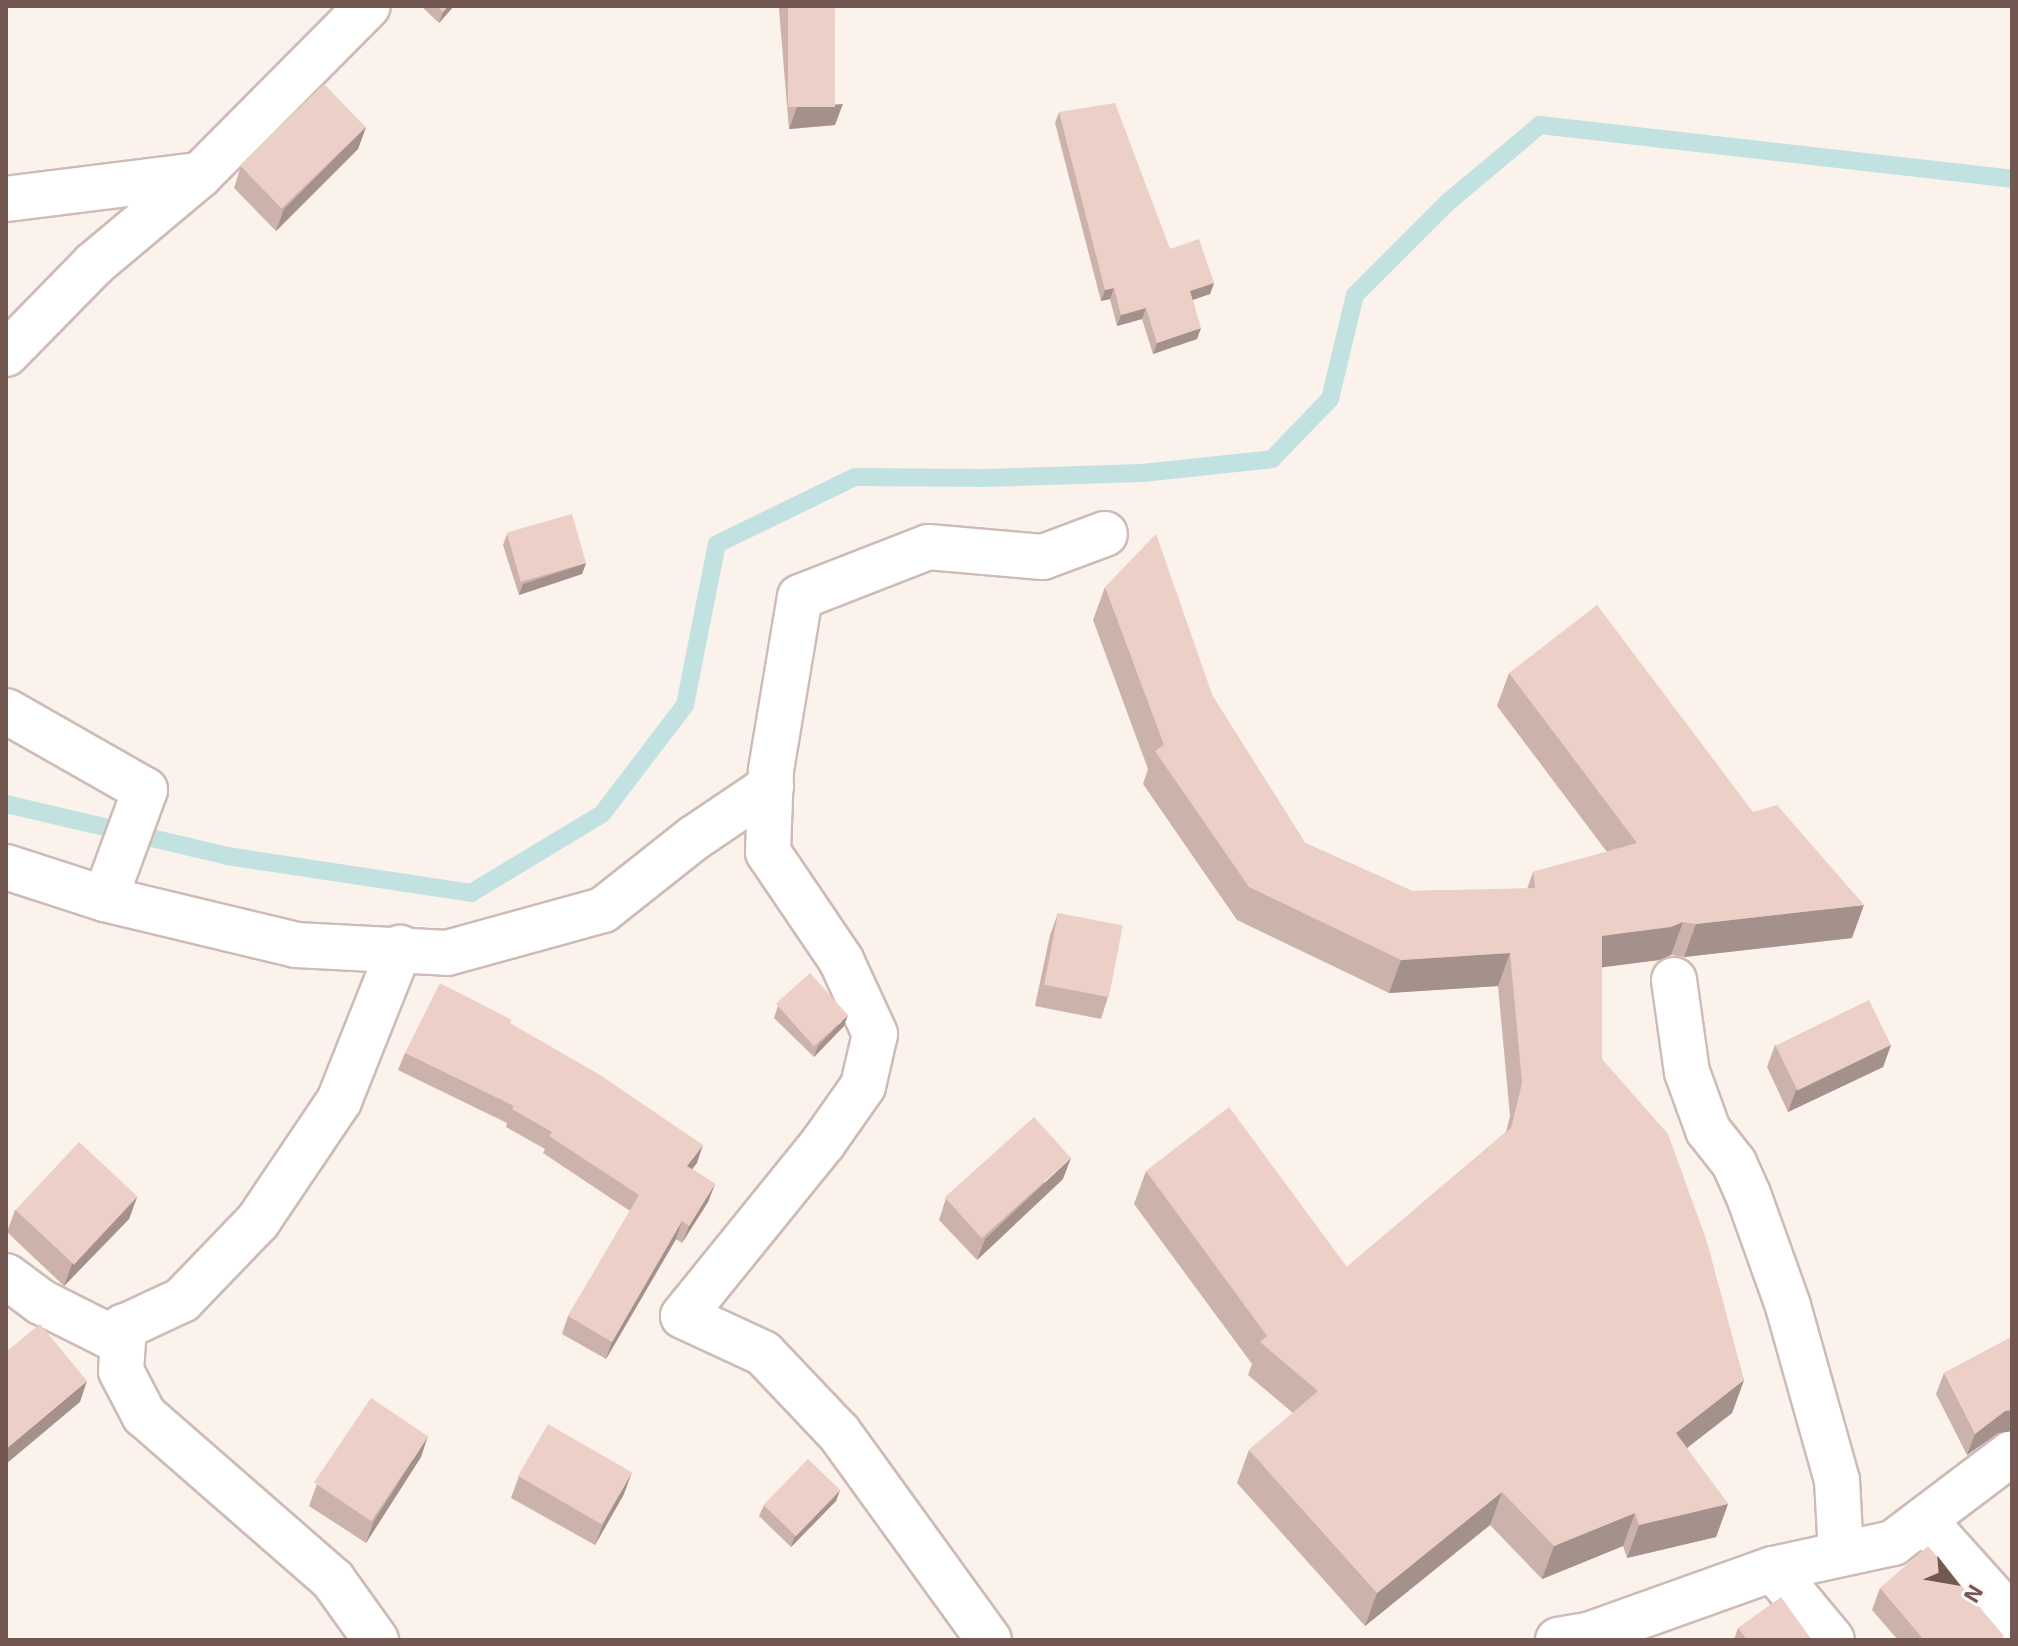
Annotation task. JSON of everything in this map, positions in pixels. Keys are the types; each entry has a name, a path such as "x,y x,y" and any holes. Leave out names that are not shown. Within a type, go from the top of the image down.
{"street":[{"path":"6,354 94,264 200,175 368,6"},
{"path":"6,199 200,175"},
{"path":"989,1640 839,1433 763,1353 683,1316 815,1154 863,1086 875,1034 841,960 768,852 771,786 800,597 928,547 1043,557 1105,534"},
{"path":"6,711 145,790 105,899"},
{"path":"6,867 105,899 296,945 400,948 447,953 603,910 694,838 771,786"},
{"path":"6,1276 41,1302 107,1335 182,1300 258,1221 339,1101 400,948"},
{"path":"1674,980 1687,1072 1708,1130 1734,1163 1748,1194 1788,1306 1837,1480 1841,1554"},
{"path":"124,1326 121,1371 144,1415 333,1580 376,1640"},
{"path":"1558,1640 1591,1634 1773,1569 1893,1543 2012,1453"},
{"path":"1924,1520 2012,1618"},
{"path":"1773,1569 1832,1640"}],"building":[{"path":"788,6 835,6 835,107 788,107"},
{"path":"324,84 366,127 282,208 240,165"},
{"path":"1115,103 1170,249 1199,239 1214,283 1190,291 1201,328 1157,343 1146,308 1121,315 1114,288 1105,290 1059,112"},
{"path":"572,514 586,563 521,582 507,533"},
{"path":"1156,534 1213,697 1305,843 1412,891 1535,888 1533,872 1637,843 1509,673 1597,605 1753,812 1777,805 1864,905 1696,924 1683,922 1671,927 1602,936 1602,1059 1668,1134 1707,1242 1744,1380 1676,1433 1728,1504 1639,1525 1635,1513 1554,1546 1502,1492 1377,1593 1249,1450 1318,1391 1260,1342 1267,1336 1146,1171 1229,1107 1347,1267 1511,1128 1522,1083 1510,953 1401,960 1249,887 1155,751 1164,745 1105,587"},
{"path":"1058,913 1123,926 1109,997 1044,985"},
{"path":"810,973 848,1015 814,1046 776,1004"},
{"path":"440,983 512,1020 510,1023 600,1075 703,1145 687,1166 715,1184 689,1226 682,1221 612,1342 568,1316 639,1195 549,1136 552,1132 512,1109 514,1106 405,1053"},
{"path":"1869,1000 1891,1045 1797,1091 1776,1046"},
{"path":"1034,1117 1071,1158 982,1238 945,1197"},
{"path":"79,1142 138,1197 74,1265 16,1210"},
{"path":"40,1324 87,1381 6,1449 6,1352"},
{"path":"2012,1337 2012,1410 2005,1411 1975,1434 1944,1373"},
{"path":"371,1398 428,1437 371,1521 314,1483"},
{"path":"548,1424 632,1472 602,1524 518,1476"},
{"path":"808,1459 840,1490 796,1536 764,1505"},
{"path":"1928,1546 2004,1636 1999,1640 1924,1640 1880,1588"},
{"path":"1781,1597 1812,1640 1747,1640 1738,1628"}],"waterway":[{"path":"6,804 227,856 471,893 602,814 685,705 717,544 855,477 984,478 1142,473 1272,459 1330,399 1355,295 1447,203 1540,125 2012,179"}]}
